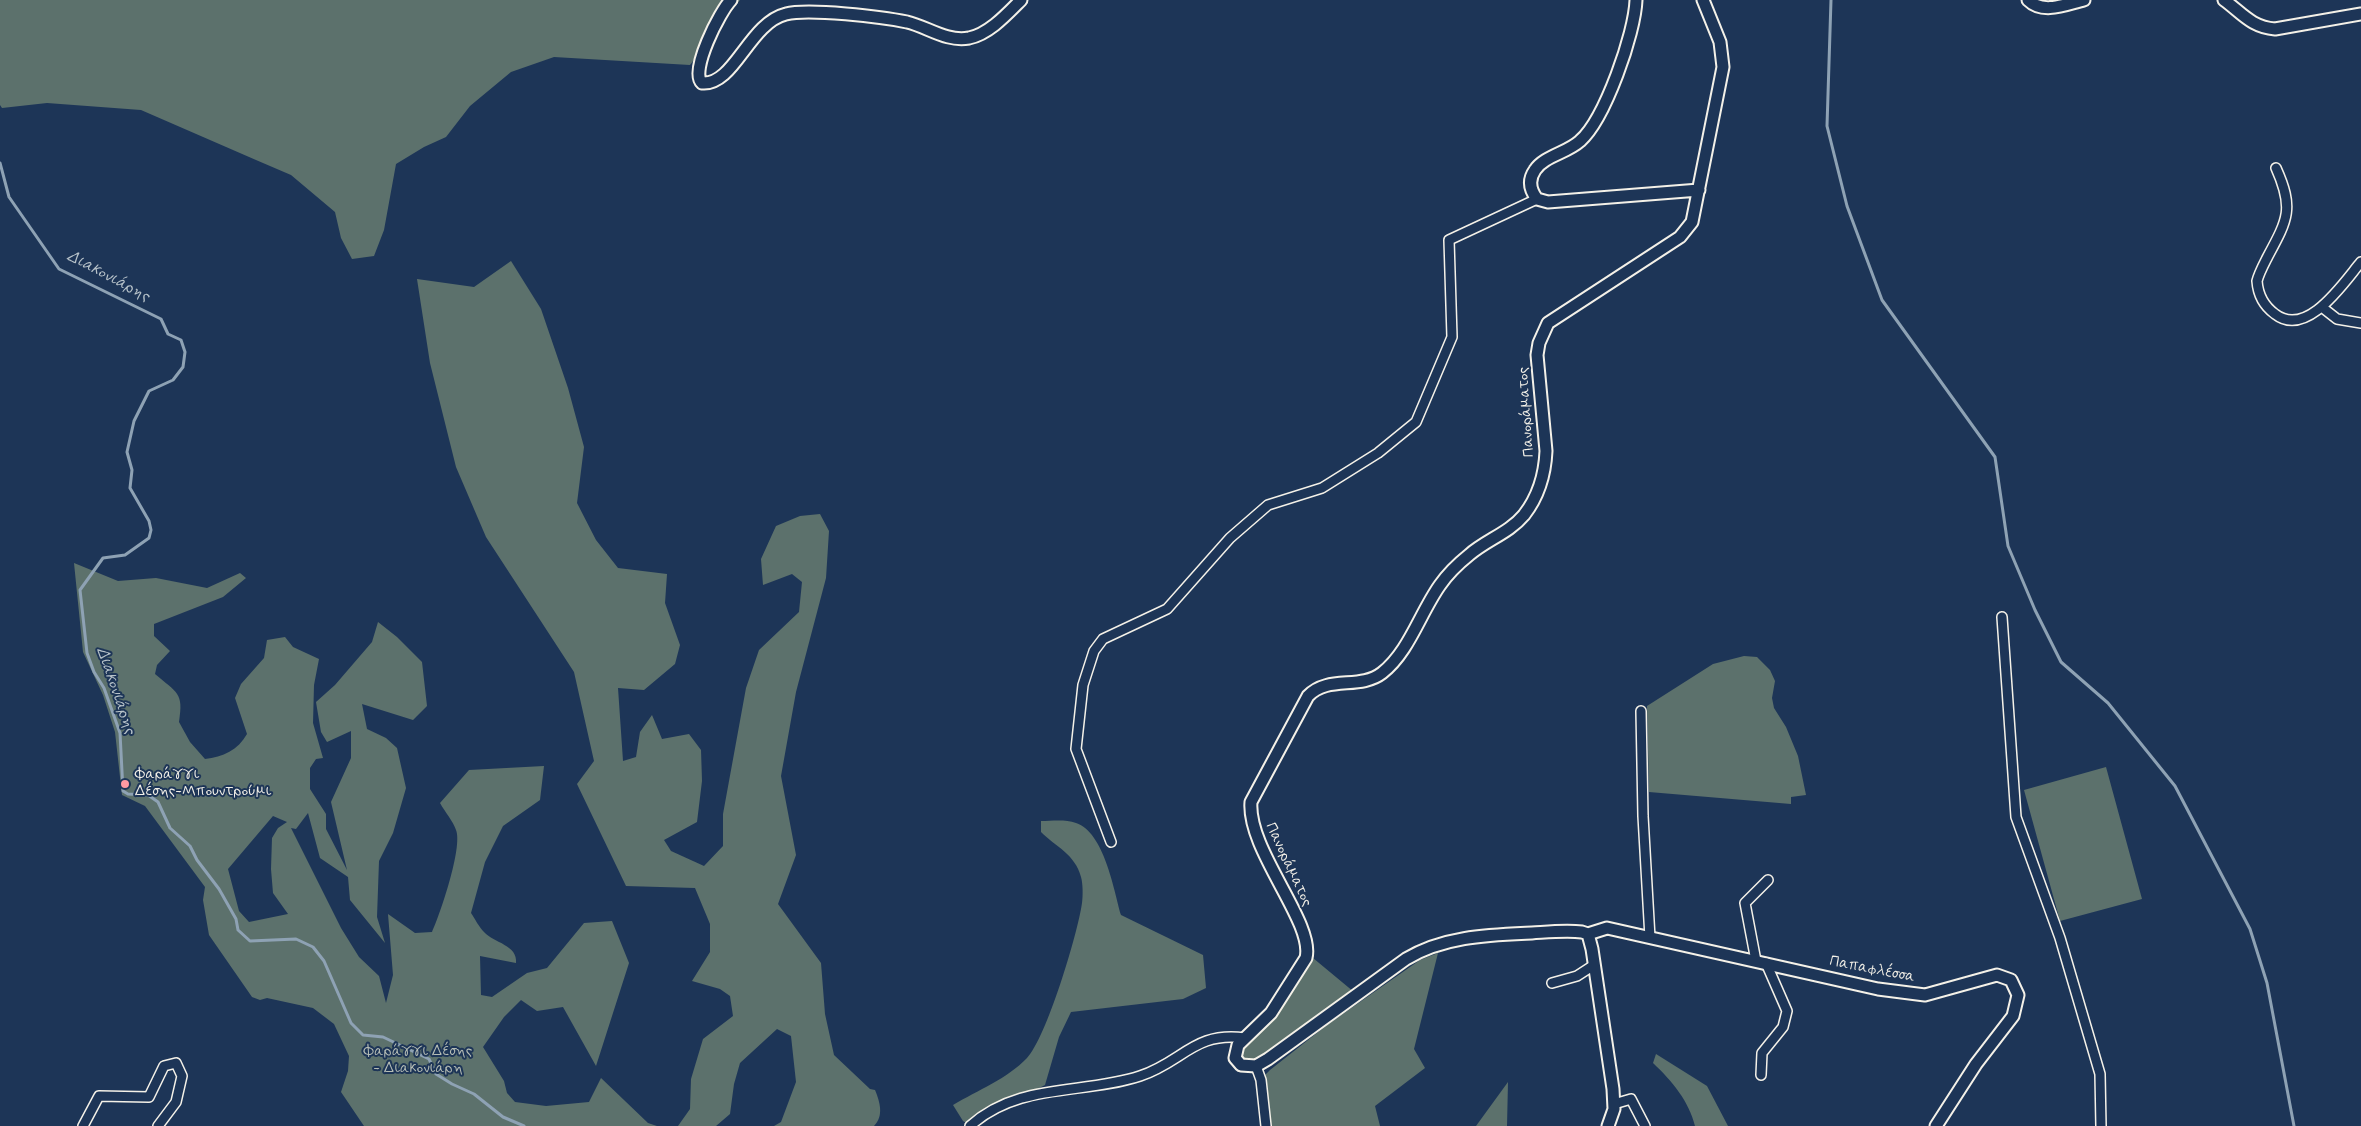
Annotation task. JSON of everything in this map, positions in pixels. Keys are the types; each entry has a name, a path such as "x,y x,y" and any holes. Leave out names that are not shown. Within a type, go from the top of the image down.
{"main road":[{"path":"731,0 716,23 698,66 698,80 702,83 716,82 727,72 759,29 771,19 787,13 806,12 908,22 957,39 971,38 985,31 1021,0"},
{"path":"1636,0 1636,13 1626,49 1598,114 1580,141 1542,163 1535,170 1532,176 1531,187 1537,199 1544,202 1562,202 1698,190 1723,68 1720,42 1703,0"},
{"path":"2028,0 2040,8 2060,6 2084,0"},
{"path":"2224,0 2250,22 2262,28 2275,29 2361,14"},
{"name":"Πανοράματος","path":"1256,1066 1241,1065 1235,1058 1238,1045 1271,1013 1306,958 1308,949 1302,928 1279,887 1255,830 1250,812 1251,802 1292,724 1312,691 1334,683 1365,682 1374,679 1394,663 1441,584 1469,554 1513,525 1524,515 1538,492 1546,465 1546,439 1537,355 1543,332 1556,317 1680,237 1692,222 1698,190"},
{"name":"Παπαφλέσσα","path":"1588,934 1607,928 1878,989 1917,995 1925,995 1991,976 2003,976 2011,980 2018,995 2013,1016 1976,1064 1936,1126"},
{"path":"1256,1066 1406,959 1428,947 1494,935 1574,931 1588,934 1594,965 1614,1104 1608,1126"}],"street":[{"path":"2276,168 2285,188 2288,206 2279,236 2258,276 2258,288 2267,308 2281,319 2296,320 2323,308 2361,262"},
{"path":"1111,842 1076,749 1083,685 1094,651 1103,639 1167,609 1230,538 1268,505 1322,488 1378,453 1416,422 1452,337 1449,240 1537,199"},
{"path":"2323,308 2337,319 2361,323"},
{"path":"2002,617 2016,817 2060,938 2100,1074 2101,1126"},
{"path":"1641,711 1643,816 1650,938"},
{"path":"1761,1075 1762,1053 1783,1027 1787,1011 1761,962 1744,903 1768,880"},
{"path":"1552,982 1577,976 1594,965"},
{"path":"970,1126 992,1112 1023,1097 1043,1092 1085,1088 1140,1076 1213,1037 1245,1038"},
{"path":"83,1126 99,1096 149,1096 164,1066 176,1063 182,1076 176,1102 158,1126"},
{"path":"1256,1066 1261,1080 1266,1126"},
{"path":"1614,1104 1631,1099 1645,1126"}],"green space":[{"path":"0,0 740,0 690,65 554,57 511,72 470,106 446,137 424,147 396,164 384,230 374,256 352,259 341,238 335,212 291,175 141,110 47,103 2,108 0,105"},
{"path":"511,261 541,309 568,388 584,447 577,503 596,540 618,568 667,574 665,603 680,645 675,664 644,690 618,688 623,761 636,757 640,732 652,715 662,739 689,734 701,750 702,781 697,822 664,840 671,851 704,866 723,846 723,814 746,688 759,650 799,612 802,582 792,574 763,585 761,559 776,526 800,516 820,514 829,531 826,578 796,692 781,776 796,855 778,904 821,963 825,1014 834,1055 870,1089 875,1090 880,1104 880,1113 874,1126 774,1126 781,1122 796,1082 791,1036 777,1029 740,1063 734,1084 730,1114 716,1126 678,1126 690,1109 691,1079 703,1039 733,1016 730,996 720,989 692,981 710,952 710,924 695,888 626,886 577,784 594,761 574,672 486,537 456,467 430,363 417,279 474,287"},
{"name":"Φαράγγι Δέσης - Διακονιάρη","path":"74,563 118,581 156,578 207,588 240,573 246,578 223,597 154,624 154,636 170,651 157,665 155,674 177,694 180,705 179,722 190,742 205,759 229,752 247,734 235,698 241,684 264,658 267,640 285,637 293,647 319,659 314,685 313,723 323,758 316,759 310,768 310,789 326,814 326,829 347,870 331,802 351,758 351,731 327,742 321,732 316,702 335,685 372,642 378,622 397,637 422,662 427,706 413,720 362,704 367,729 386,738 397,748 406,788 393,833 379,861 377,917 385,943 350,900 348,877 320,858 308,813 296,829 291,828 341,928 359,957 379,976 386,1003 393,975 388,914 415,933 432,932 450,881 456,851 456,830 440,803 469,770 544,766 540,800 503,826 485,862 471,913 488,936 513,952 516,957 516,963 480,956 481,995 492,997 527,973 547,968 584,923 612,921 629,963 596,1066 563,1007 537,1011 521,1000 504,1017 483,1047 504,1081 507,1093 515,1102 546,1106 589,1102 601,1078 648,1123 657,1126 364,1126 341,1092 348,1071 349,1056 334,1024 313,1008 267,998 260,1000 252,997 209,935 203,900 205,887 145,806 122,795 115,732 103,695 83,652","holes":["273,816 287,822 278,828 272,838 271,869 273,893 288,914 249,922 239,911 228,869"]},
{"path":"1744,656 1757,657 1770,670 1775,681 1772,698 1774,708 1786,727 1798,756 1806,795 1791,797 1791,804 1649,792 1647,706 1713,664"},
{"path":"2106,767 2142,899 2060,921 2024,790"},
{"path":"1041,821 1067,821 1076,823 1086,829 1101,849 1121,915 1203,955 1206,988 1183,999 1071,1012 1059,1037 1045,1085 968,1124 963,1121 953,1105 1011,1072 1027,1058 1035,1047 1052,1009 1068,960 1079,917 1083,890 1078,869 1070,857 1041,832"},
{"path":"1438,953 1414,1049 1425,1068 1375,1106 1380,1126 1270,1126 1265,1075 1327,1025 1420,960"},
{"path":"1313,958 1354,992 1309,1022 1255,1064 1241,1061 1240,1049"},
{"path":"1656,1054 1707,1086 1728,1126 1695,1126 1689,1108 1679,1092 1653,1063"},
{"path":"1508,1082 1507,1126 1476,1126"}],"waterway":[{"path":"1831,0 1827,126 1847,206 1882,300 1995,457 2008,546 2035,610 2061,662 2108,703 2175,786 2250,929 2267,983 2294,1126"},
{"name":"Διακονιάρης","path":"0,163 9,197 59,269 161,319 168,334 181,340 185,352 183,367 173,380 149,391 134,421 127,452 132,470 130,488 149,521 151,530 149,538 125,555 103,558 80,590 87,653 94,672 104,688 120,733 123,791 128,794 148,795 158,802 170,828 190,846 197,860 219,889 236,919 238,930 250,941 296,939 313,947 324,961 351,1023 363,1035 383,1037 429,1059 436,1074 474,1094 503,1117 524,1126"}],"place":[{"name":"Φαράγγι Δέσης-Μπουντρούμι","path":"125,784"}]}
